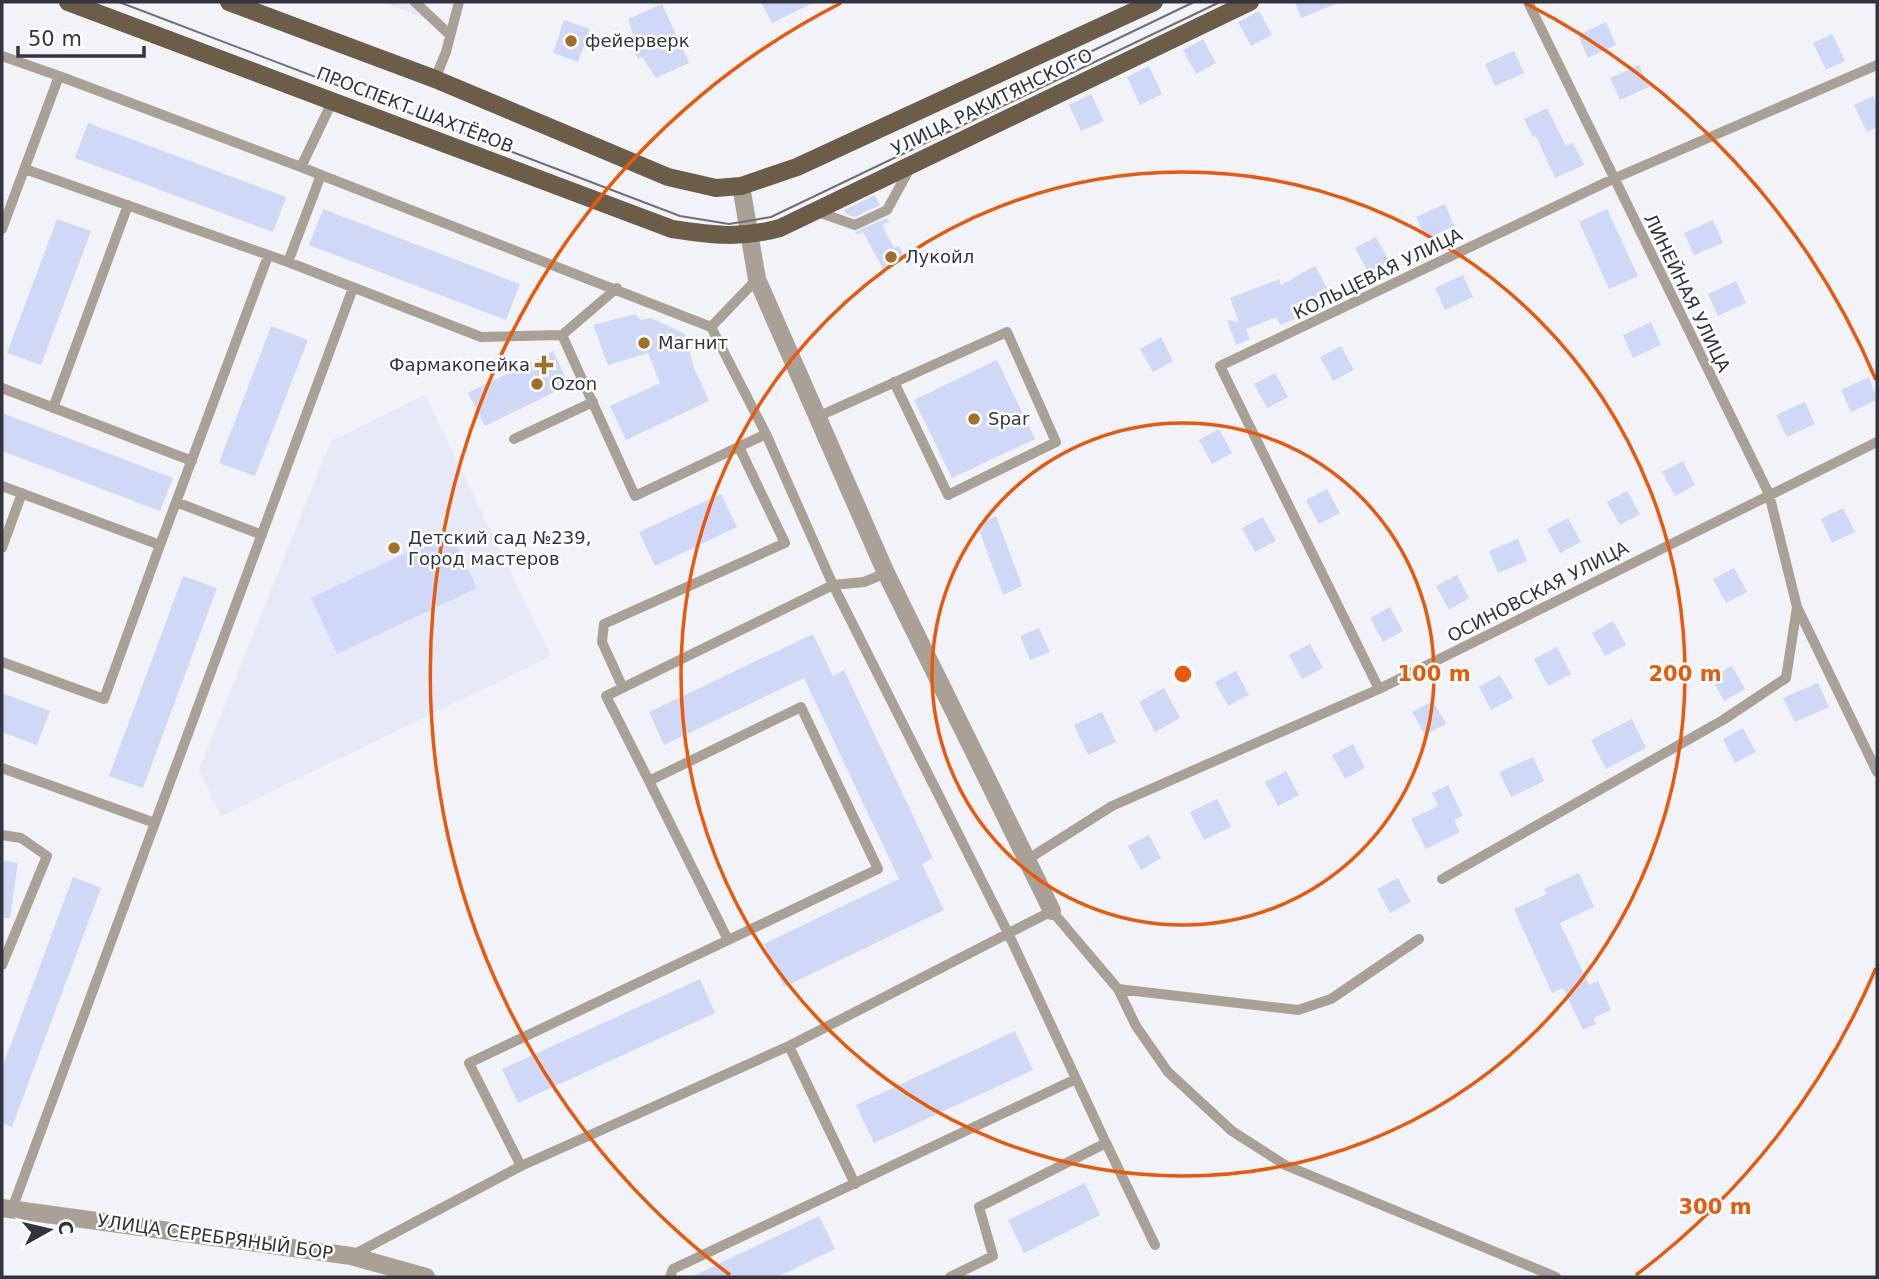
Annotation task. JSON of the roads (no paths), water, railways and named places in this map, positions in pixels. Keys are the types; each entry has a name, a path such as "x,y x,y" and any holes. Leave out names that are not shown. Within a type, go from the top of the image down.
{"main road":[{"name":"ПРОСПЕКТ ШАХТЁРОВ","path":"68,2 672,229 719,236 751,236"},
{"name":"ПРОСПЕКТ ШАХТЁРОВ","path":"229,2 435,79 668,177 716,188 741,186 797,167"},
{"name":"УЛИЦА РАКИТЯНСКОГО","path":"797,167 1154,2"},
{"name":"УЛИЦА РАКИТЯНСКОГО","path":"751,236 780,228 1250,2"}],"street":[{"path":"741,186 757,279 886,573 1052,911"},
{"name":"УЛИЦА СЕРЕБРЯНЫЙ БОР","path":"7,1208 351,1256 426,1277"}],"lane":[{"path":"415,2 450,35"},
{"path":"435,79 459,2"},
{"name":"ЛИНЕЙНАЯ УЛИЦА","path":"1528,2 1769,494 1797,607 1877,772"},
{"path":"2,56 301,167 617,288 711,327 766,434 833,585 1009,935 1155,1245"},
{"name":"КОЛЬЦЕВАЯ УЛИЦА","path":"1379,689 1220,366 1613,179 1877,65"},
{"path":"2,229 59,76"},
{"path":"301,167 332,102"},
{"path":"815,211 855,225 887,210 914,162"},
{"path":"25,169 288,262 481,337 562,335 617,288"},
{"path":"288,262 321,175"},
{"path":"53,408 128,205"},
{"path":"2,662 104,699 268,256"},
{"path":"711,327 757,279"},
{"path":"7,1208 155,823 353,288"},
{"path":"817,416 1006,332 1056,442 948,495 894,382"},
{"path":"562,335 635,496 766,434"},
{"path":"2,388 192,461"},
{"path":"514,439 593,402"},
{"name":"ОСИНОВСКАЯ УЛИЦА","path":"1026,860 1112,806 1379,689 1877,442"},
{"path":"623,688 602,642 604,624 785,543 738,447"},
{"path":"2,486 160,545"},
{"path":"2,548 22,494"},
{"path":"177,502 262,535"},
{"path":"728,940 606,696 833,585 864,582 886,573"},
{"name":"ЛИНЕЙНАЯ УЛИЦА","path":"1442,879 1723,720 1786,678 1797,607"},
{"path":"521,1166 469,1063 878,869 801,707 649,781"},
{"path":"2,768 155,823"},
{"path":"2,835 21,838 47,856 2,965"},
{"path":"351,1256 521,1166 789,1046 1052,911 1118,989 1136,1026 1168,1072 1232,1131 1285,1165 1556,1277"},
{"path":"1118,989 1298,1010 1331,999 1419,939"},
{"path":"789,1046 855,1184"},
{"path":"670,1277 673,1269 1076,1079"},
{"path":"950,1277 993,1256 979,1207 1106,1143"}],"tram line":[{"path":"119,2 680,216 729,224 771,217 1220,2"},
{"path":"1065,64 1194,2"}],"place":[{"name":"фейерверк","path":"571,41"},
{"name":"Лукойл","path":"891,257"},
{"name":"Магнит","path":"644,343"},
{"name":"Фармакопейка","path":"544,365"},
{"name":"Ozon","path":"537,384"},
{"name":"Spar","path":"974,419"},
{"name":"Детский сад №239, Город мастеров","path":"394,548"}]}
